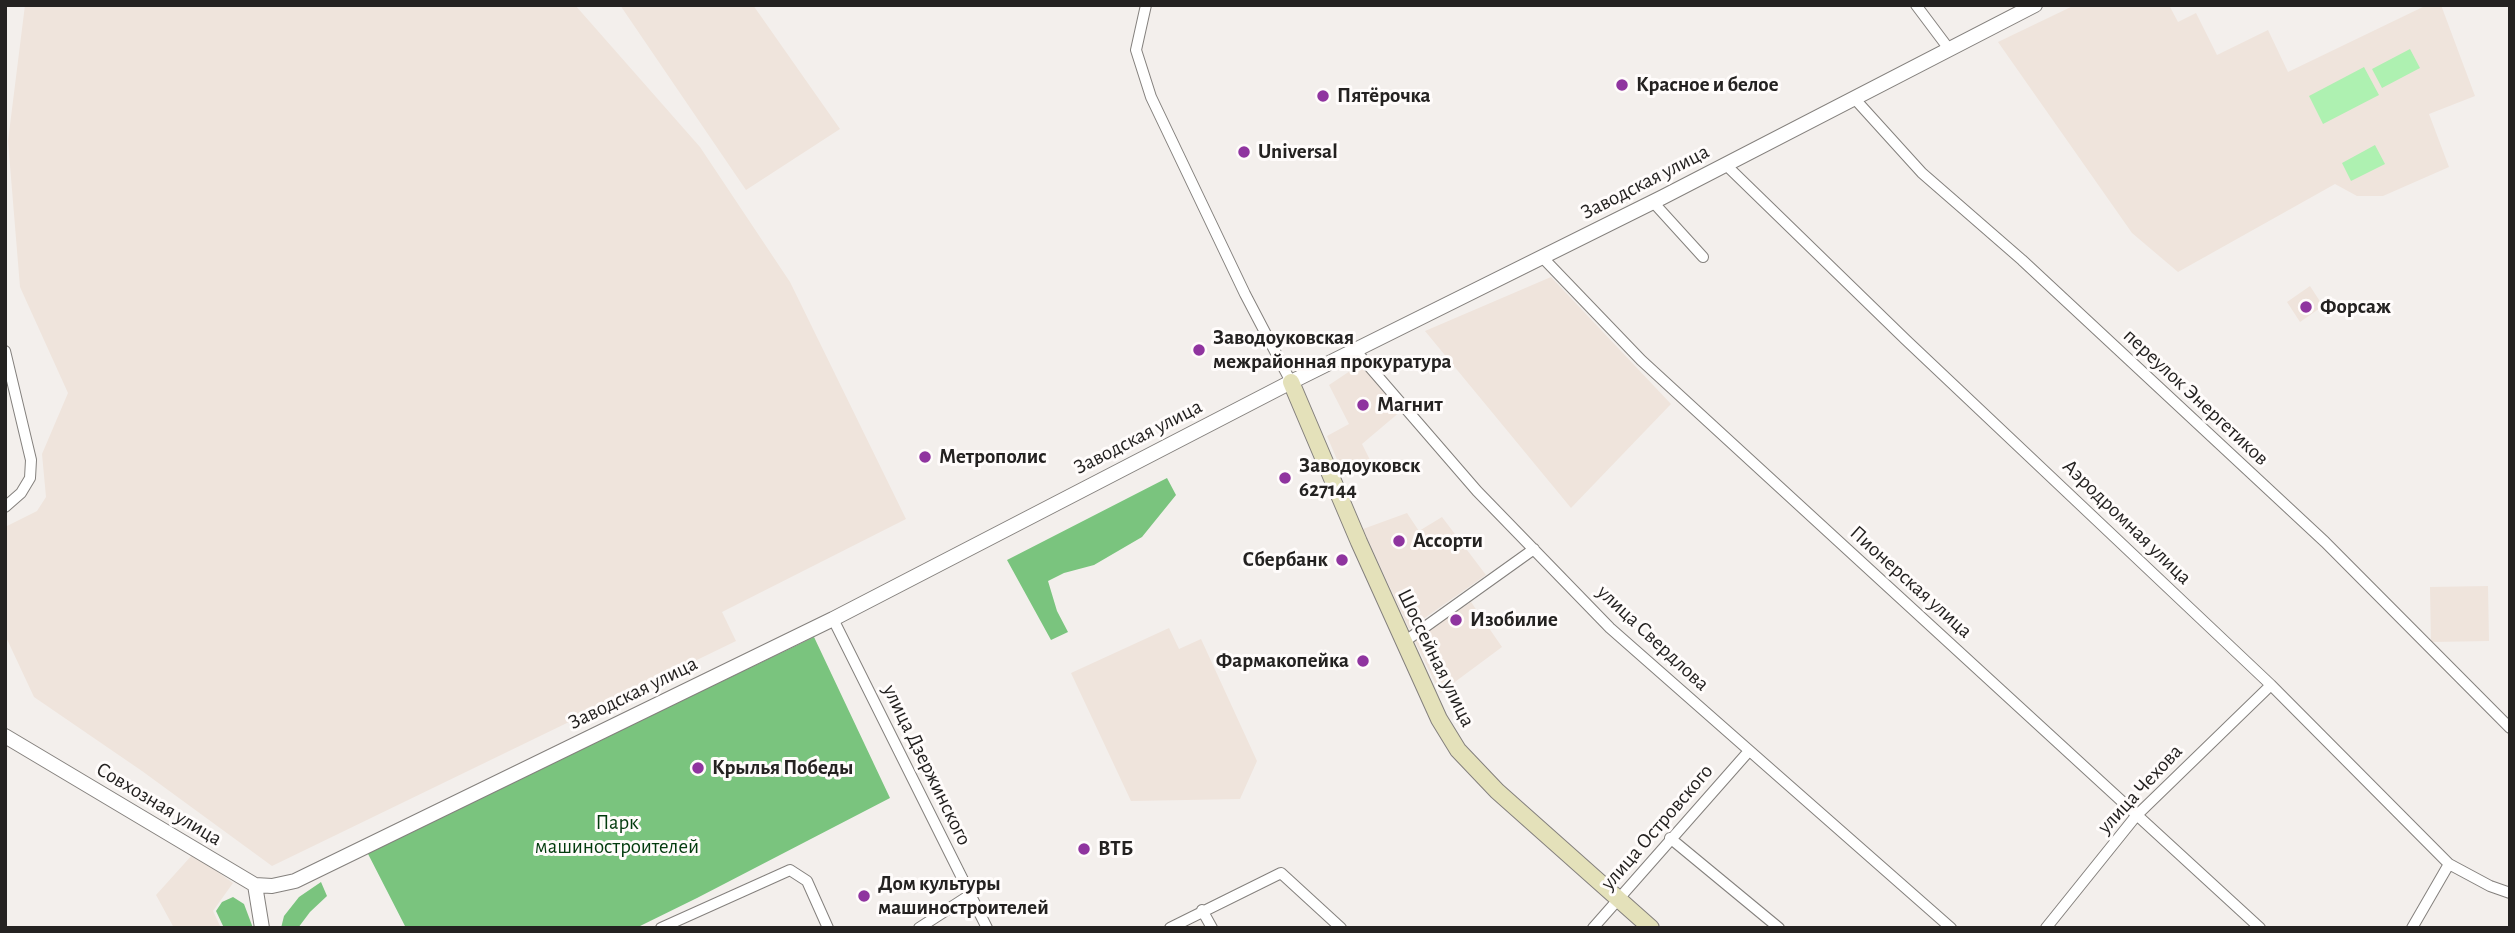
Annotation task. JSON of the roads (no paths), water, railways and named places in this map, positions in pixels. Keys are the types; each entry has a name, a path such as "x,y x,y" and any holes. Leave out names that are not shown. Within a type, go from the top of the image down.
{"main road":[{"name":"Шоссейная улица","path":"1291,382 1404,642 1439,719 1458,750 1497,791 1651,928"}],"street":[{"path":"1146,5 1136,50 1152,97 1245,294 1291,382"},
{"path":"1916,5 1949,49"},
{"name":"Заводская улица","path":"255,885 272,886 295,881 833,619 1291,382 1543,258 2035,5"},
{"name":"переулок Энергетиков","path":"1854,98 1922,173 2022,261 2325,542 2510,728"},
{"name":"Аэродромная улица","path":"1726,165 1906,340 2271,685 2449,864 2490,886 2510,893"},
{"path":"1653,202 1703,257"},
{"name":"Пионерская улица","path":"1543,258 1641,360 2260,928"},
{"name":"улица Свердлова","path":"1354,350 1477,491 1610,628 1951,928"},
{"path":"5,351 31,460 30,478 21,493 5,507"},
{"path":"1404,642 1534,549"},
{"name":"улица Дзержинского","path":"833,619 987,928"},
{"name":"улица Чехова","path":"2046,928 2136,816 2271,685"},
{"name":"Совхозная улица","path":"5,736 255,885"},
{"name":"улица Островского","path":"1593,928 1749,751"},
{"path":"1670,838 1779,928"},
{"path":"2412,928 2449,864"},
{"path":"662,928 790,870 807,881 828,928"},
{"path":"1170,928 1281,873 1341,928"},
{"path":"255,885 262,928"},
{"path":"919,928 970,895"},
{"path":"1202,910 1212,928"}],"place":[{"name":"Красное и белое","path":"1622,85"},
{"name":"Пятёрочка","path":"1323,96"},
{"name":"Universal","path":"1244,152"},
{"name":"Форсаж","path":"2306,307"},
{"name":"Заводоуковская межрайонная прокуратура","path":"1199,350"},
{"name":"Магнит","path":"1363,405"},
{"name":"Метрополис","path":"925,457"},
{"name":"Заводоуковск 627144","path":"1285,478"},
{"name":"Ассорти","path":"1399,541"},
{"name":"Сбербанк","path":"1342,560"},
{"name":"Изобилие","path":"1456,620"},
{"name":"Фармакопейка","path":"1363,661"},
{"name":"Крылья Победы","path":"698,768"},
{"name":"ВТБ","path":"1084,849"},
{"name":"Дом культуры машиностроителей","path":"864,896"}],"park label":[{"name":"Парк машиностроителей","path":"617,835"}]}
